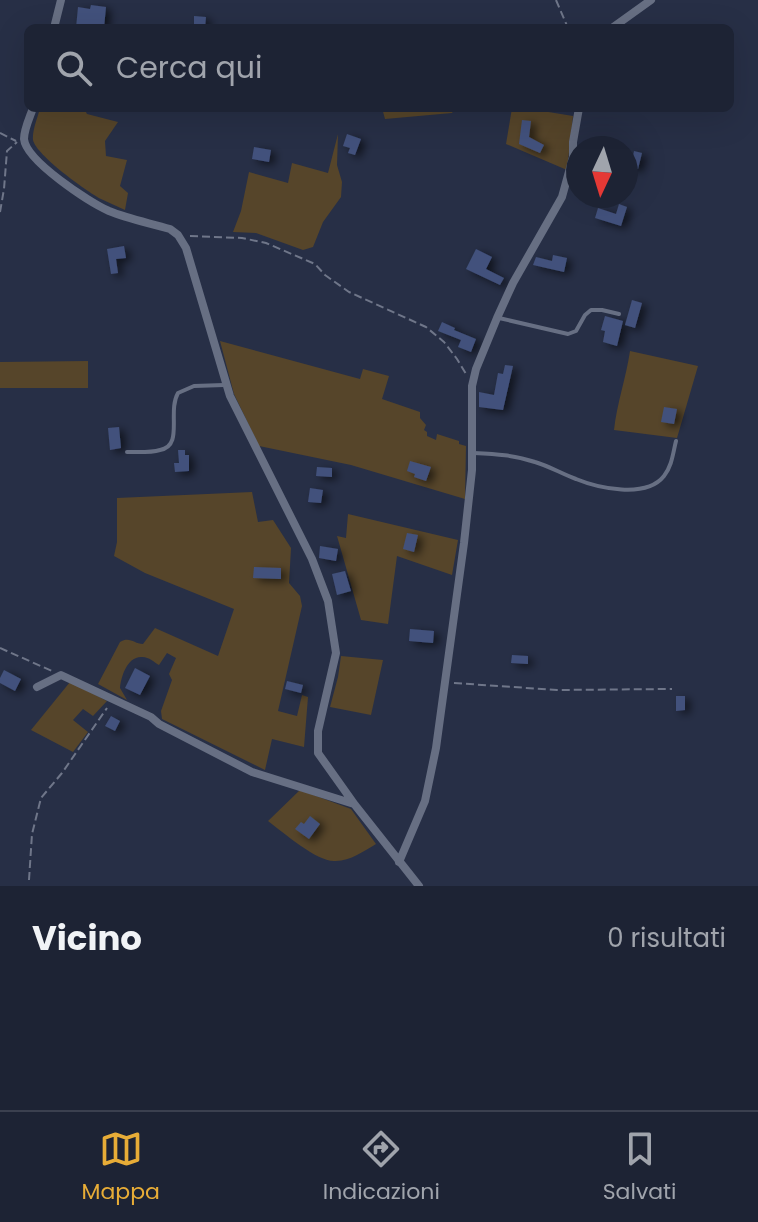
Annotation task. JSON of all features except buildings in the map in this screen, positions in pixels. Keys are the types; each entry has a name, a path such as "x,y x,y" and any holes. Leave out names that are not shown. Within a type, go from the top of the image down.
{"street":[{"path":"55,24 61,0"},
{"path":"618,24 651,0"},
{"path":"32,112 21,140 37,162 87,200 112,212 170,229 186,248 230,396 312,559 328,601 336,653 318,731 318,753 419,886"},
{"path":"399,862 425,801 436,748 472,470 472,386 476,369 513,283 562,197 573,157 578,112"},
{"path":"37,687 61,675 151,717 252,772 355,805"}],"lane":[{"path":"497,318 568,334 576,331 591,310 619,314"},
{"path":"127,452 169,447 173,439 174,403 181,391 194,386 227,385"},
{"path":"472,453 523,458 595,485 631,489 651,485 663,477 670,465 676,441"}],"path":[{"path":"556,0 566,24"},
{"path":"0,133 21,140"},
{"path":"0,212 7,151 21,140"},
{"path":"178,235 242,238 266,243 315,264 349,292 426,327 444,342 472,386"},
{"path":"0,648 61,675"},
{"path":"445,683 557,690 672,689"},
{"path":"29,880 32,834 41,798 87,739 112,700"}],"shaded area":[{"path":"39,112 86,112 118,122 105,141 106,156 127,160 120,186 128,193 125,210 84,189 52,163 36,147 34,128"},
{"path":"383,112 453,112 452,113 385,119"},
{"path":"511,112 548,112 573,116 571,136 566,136 566,170 506,144"},
{"path":"338,134 337,165 342,182 341,197 323,222 313,247 303,250 256,233 233,232 249,172 288,183 292,163 328,173"},
{"path":"220,341 360,379 363,369 389,376 382,399 420,412 427,436 436,440 437,434 466,446 465,499 351,465 259,446 234,394"},
{"path":"630,351 698,366 677,438 614,430"},
{"path":"88,361 88,388 0,388 0,362"},
{"path":"252,492 258,522 273,520 291,548 289,583 300,596 302,606 278,711 297,716 302,695 308,697 304,747 272,739 265,770 162,719 161,711 172,680 169,674 176,658 167,653 159,665 144,657 128,664 120,688 127,700 98,684 120,642 129,640 143,644 155,628 218,656 234,609 145,573 114,556 117,498"},
{"path":"348,514 458,540 452,575 397,556 388,624 361,620 337,536 346,538"},
{"path":"341,656 383,660 371,715 330,707"},
{"path":"70,682 107,701 93,716 83,709 73,720 88,732 73,752 31,730"},
{"path":"300,790 351,809 376,844 340,861 327,860 300,846 268,821"}]}
